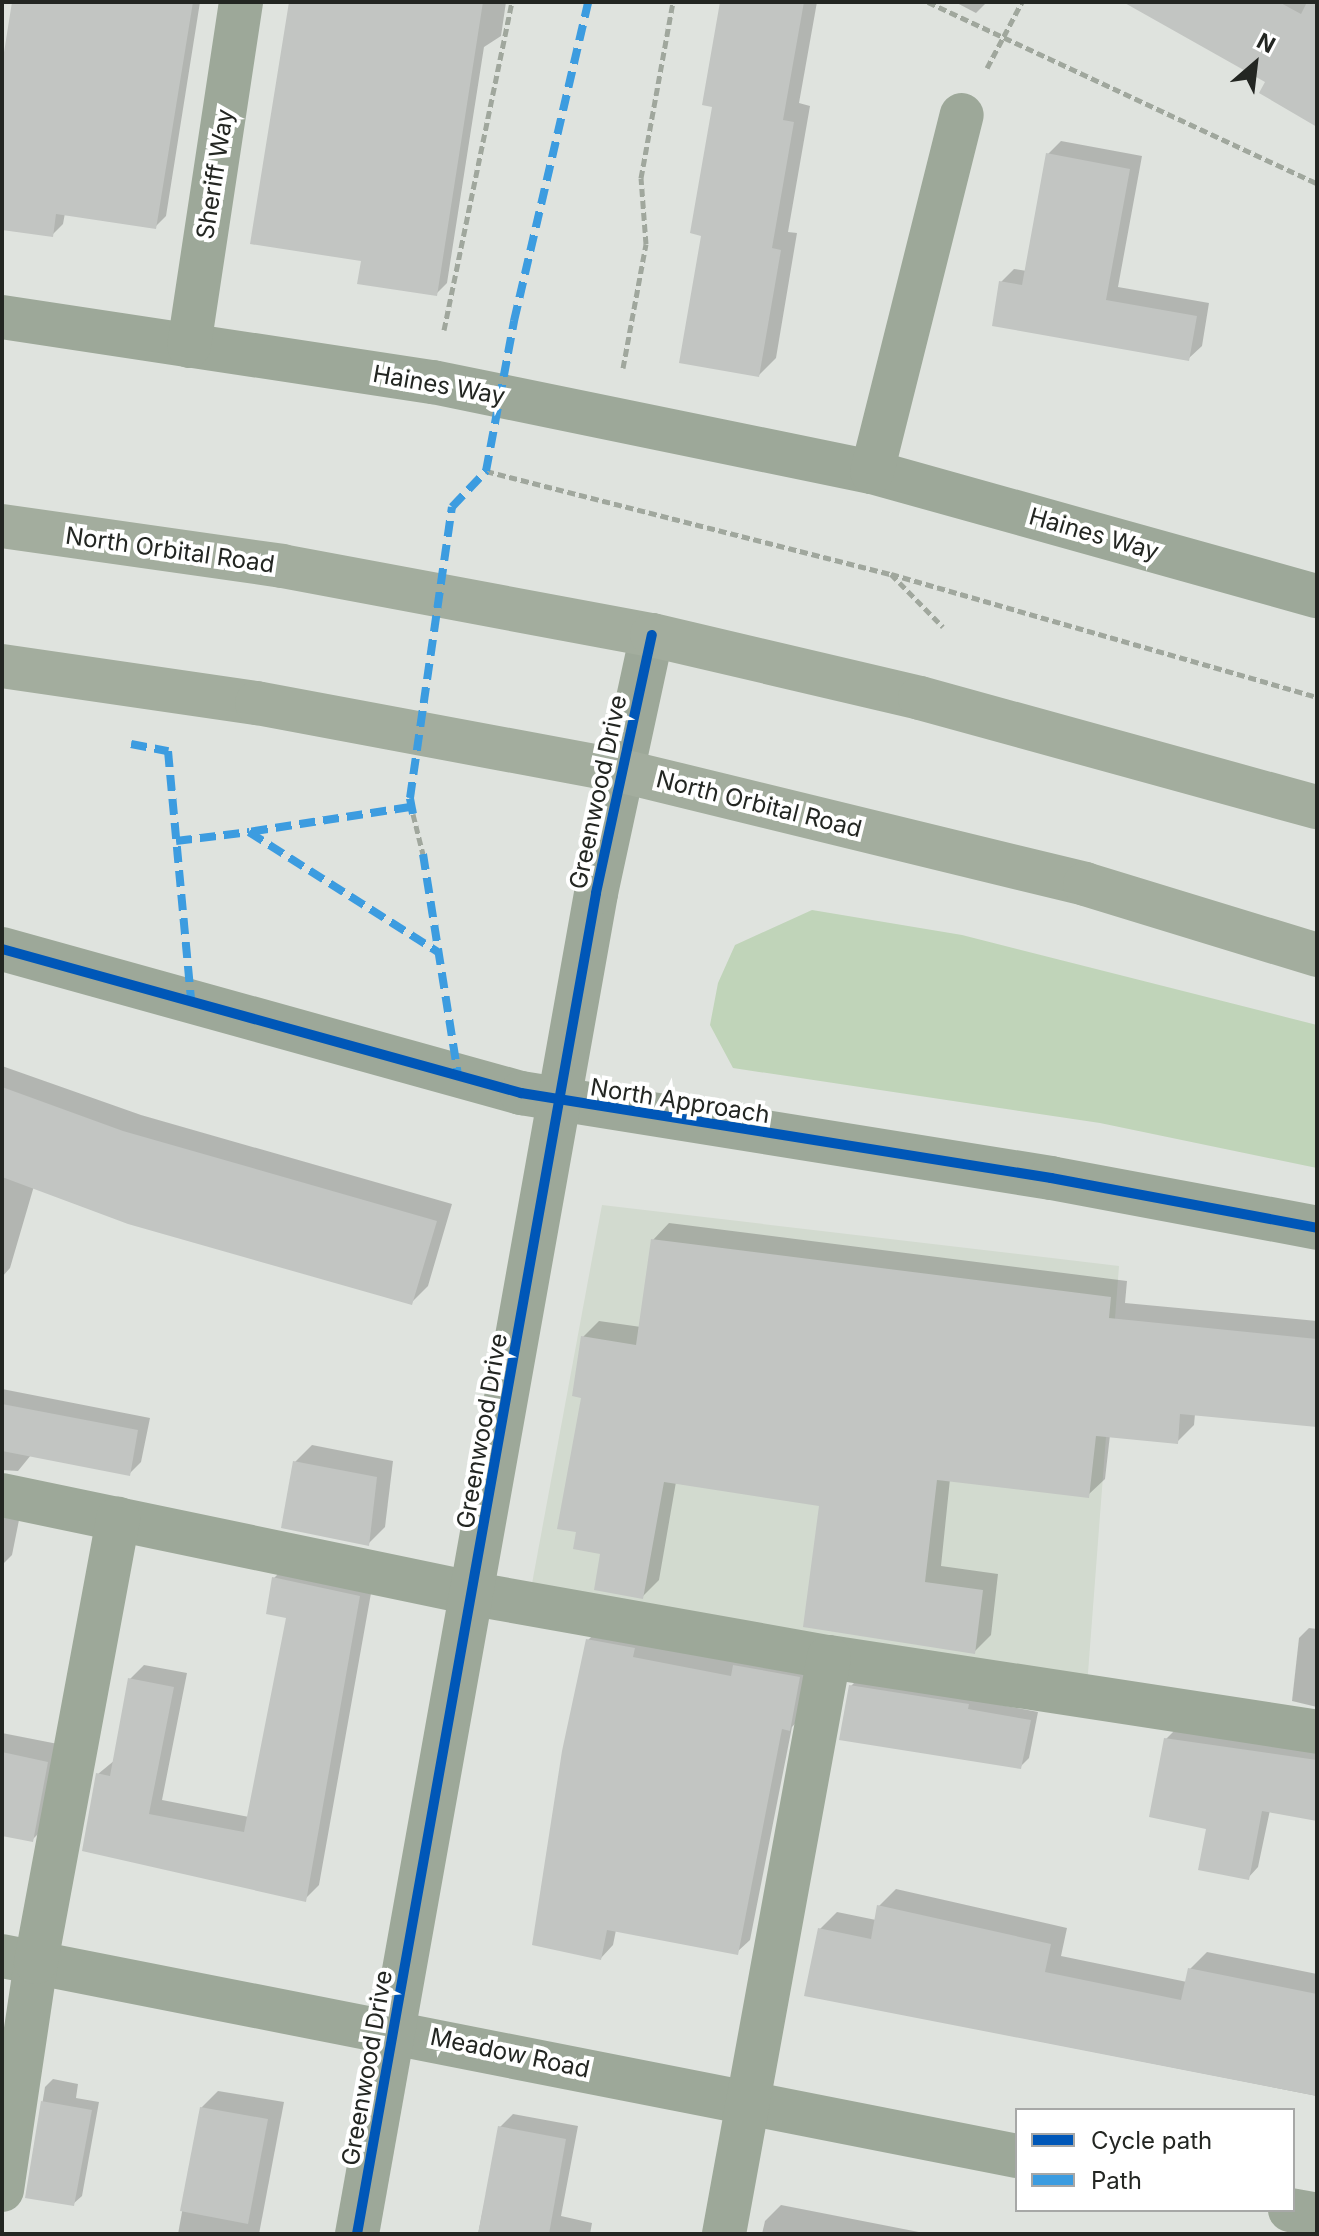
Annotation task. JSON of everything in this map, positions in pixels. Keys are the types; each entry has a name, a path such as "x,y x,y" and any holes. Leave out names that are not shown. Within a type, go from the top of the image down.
{"highway":[{"name":"North Orbital Road","path":"2,526 282,566 652,635 920,698 1317,807"},
{"name":"North Orbital Road","path":"2,666 257,703 622,771 1085,884 1317,955"}],"street":[{"name":"Sheriff Way","path":"189,346 241,2"},
{"path":"872,472 962,115"},
{"name":"Haines Way","path":"2,317 433,382 872,472 1317,596"},
{"name":"Greenwood Drive","path":"357,2234 474,1594 559,1101 622,771 652,635"},
{"name":"North Approach","path":"2,949 559,1101 1051,1178 1317,1228"},
{"path":"2,1495 474,1594 829,1657 1317,1732"},
{"path":"2,2190 19,1959 118,1519"},
{"path":"724,2234 829,1657"},
{"name":"Meadow Road","path":"19,1959 394,2030 1015,2156"},
{"path":"1295,2211 1317,2215"}],"path":[{"path":"433,382 512,2"},
{"path":"613,419 646,244 641,178 673,2"},
{"path":"928,2 1317,183"},
{"path":"1002,39 1022,2"},
{"path":"486,471 891,574 1317,697"},
{"path":"891,574 943,627"},
{"path":"413,814 423,854"}],"shaded area":[{"path":"602,1205 1119,1266 1087,1686 531,1589"}],"green space":[{"path":"812,910 962,935 1317,1025 1317,1168 1100,1123 733,1068 710,1025 718,983 735,945"}],"building":[{"path":"12,2 193,2 156,229 56,214 53,237 2,230 2,65"},
{"path":"289,2 483,2 437,296 357,284 361,261 250,244"},
{"path":"720,2 804,2 783,120 794,122 772,248 781,250 759,377 679,363 701,236 690,233 712,107 702,105"},
{"path":"1123,2 1279,2 1301,14 1307,2 1317,2 1317,127 1259,93 1265,82"},
{"path":"1046,153 1130,169 1106,300 1197,316 1189,361 992,326 999,281 1022,285"},
{"path":"2,1087 123,1131 437,1221 412,1305 128,1224 2,1177"},
{"path":"651,1239 1111,1297 1109,1318 1317,1339 1317,1427 1180,1414 1178,1444 1096,1436 1089,1498 937,1480 925,1582 983,1590 975,1654 803,1627 819,1506 664,1482 643,1599 594,1590 600,1554 573,1549 576,1532 557,1529 581,1398 572,1396 581,1336 636,1345"},
{"path":"2,1404 138,1430 130,1476 2,1451"},
{"path":"293,1461 377,1477 369,1546 281,1528"},
{"path":"272,1577 360,1596 306,1902 82,1851 96,1773 110,1776 128,1678 174,1687 149,1814 244,1832 286,1618 266,1614"},
{"path":"586,1639 635,1648 633,1657 731,1676 733,1665 800,1677 790,1731 782,1729 738,1955 607,1930 601,1960 532,1945 562,1751"},
{"path":"849,1685 969,1704 968,1709 1031,1720 1021,1769 839,1740"},
{"path":"1164,1738 1317,1760 1317,1821 1262,1811 1249,1880 1198,1870 1206,1829 1149,1817"},
{"path":"2,1752 48,1762 33,1842 2,1836"},
{"path":"877,1905 1051,1944 1045,1972 1181,2000 1188,1968 1317,1994 1317,2096 804,1996 818,1928 871,1939"},
{"path":"41,2101 92,2110 74,2206 25,2198"},
{"path":"200,2107 268,2119 248,2224 180,2211"},
{"path":"498,2126 566,2139 549,2234 478,2234"}],"marked path":[{"path":"413,814 410,798 452,507 486,471 514,321 588,2"},
{"path":"131,744 168,751 191,1001"},
{"path":"410,807 249,832 438,952"},
{"path":"176,841 249,832"},
{"path":"423,854 458,1076"}],"cycle path":[{"path":"357,2234 596,893 652,635"},
{"path":"2,949 521,1093 1051,1178 1317,1228"}]}
